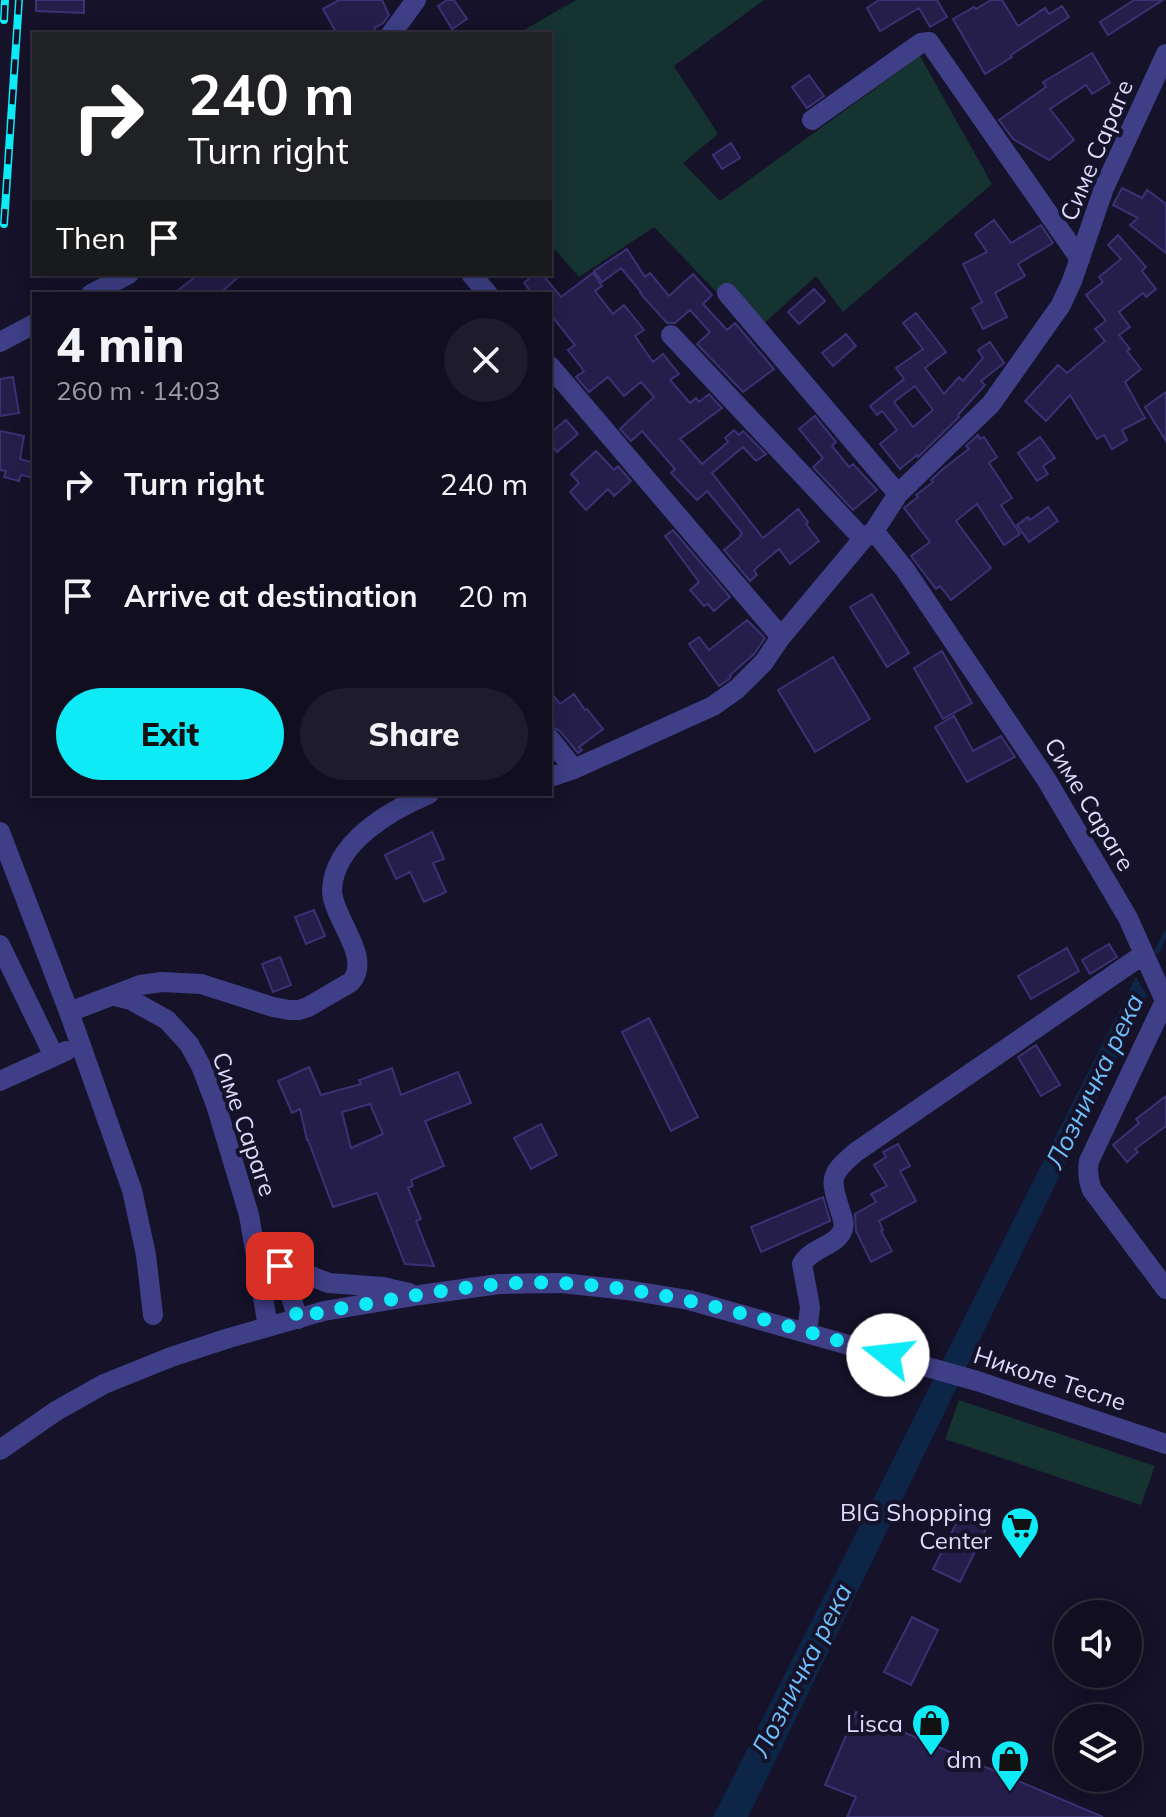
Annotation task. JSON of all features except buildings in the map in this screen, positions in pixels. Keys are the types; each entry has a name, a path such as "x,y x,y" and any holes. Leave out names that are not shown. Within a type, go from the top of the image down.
{"street":[{"path":"392,32 416,0"},
{"path":"812,120 921,43 929,42 1080,259"},
{"name":"Симе Сараге","path":"552,776 713,706 750,677 868,535 898,494 991,404 1061,305 1104,188 1166,54"},
{"path":"95,292 125,276"},
{"path":"473,276 486,292"},
{"path":"727,293 898,494"},
{"path":"0,342 32,325"},
{"path":"671,335 868,535"},
{"path":"552,368 781,637"},
{"name":"Симе Сараге","path":"868,535 906,571 1046,779 1128,918 1165,1001 1087,1170 1092,1190 1166,1289"},
{"path":"552,742 574,769"},
{"path":"69,1012 140,985 162,982 201,984 289,1010 299,1010 351,982 356,976 358,960 334,901 332,889 338,868 357,838 374,823 425,796"},
{"path":"2,840 69,1012 132,1190 146,1255 153,1315"},
{"path":"0,945 54,1056"},
{"path":"807,1333 810,1307 802,1264 806,1256 836,1239 842,1232 844,1222 832,1184 839,1166 1144,954"},
{"path":"167,1020 170,994 181,983"},
{"name":"Симе Сараге","path":"115,996 131,1000 167,1020 189,1044 216,1105 249,1215"},
{"path":"0,1081 80,1044"},
{"path":"249,1215 280,1266 298,1319"},
{"path":"249,1215 268,1327"},
{"path":"269,1246 290,1266 329,1283 383,1287 420,1295"},
{"name":"Николе Тесле","path":"0,1450 56,1411 104,1384 171,1357 268,1327 324,1311 420,1295 499,1284 561,1283 689,1300 977,1381 1166,1444"}],"green space":[{"path":"576,0 764,0 674,66 718,134 683,163 720,201 920,56 992,184 843,312 816,276 755,332 654,227 579,277 552,246 552,32 520,32"},
{"path":"959,1400 1155,1466 1141,1505 945,1439"}],"water":[{"path":"1136,977 1147,996 748,1817 713,1817"}],"waterway":[{"name":"Лозничка река","path":"1157,951 1166,933"}],"railway":[{"path":"4,20 5,0"},
{"path":"4,224 19,0"}],"place":[{"name":"BIG Shopping Center","path":"1020,1560"},
{"name":"Lisca","path":"931,1757"},
{"name":"dm","path":"1010,1793"}],"route":[{"path":"280,1266 298,1319 324,1311 499,1284 561,1283 689,1300 888,1355"}]}
